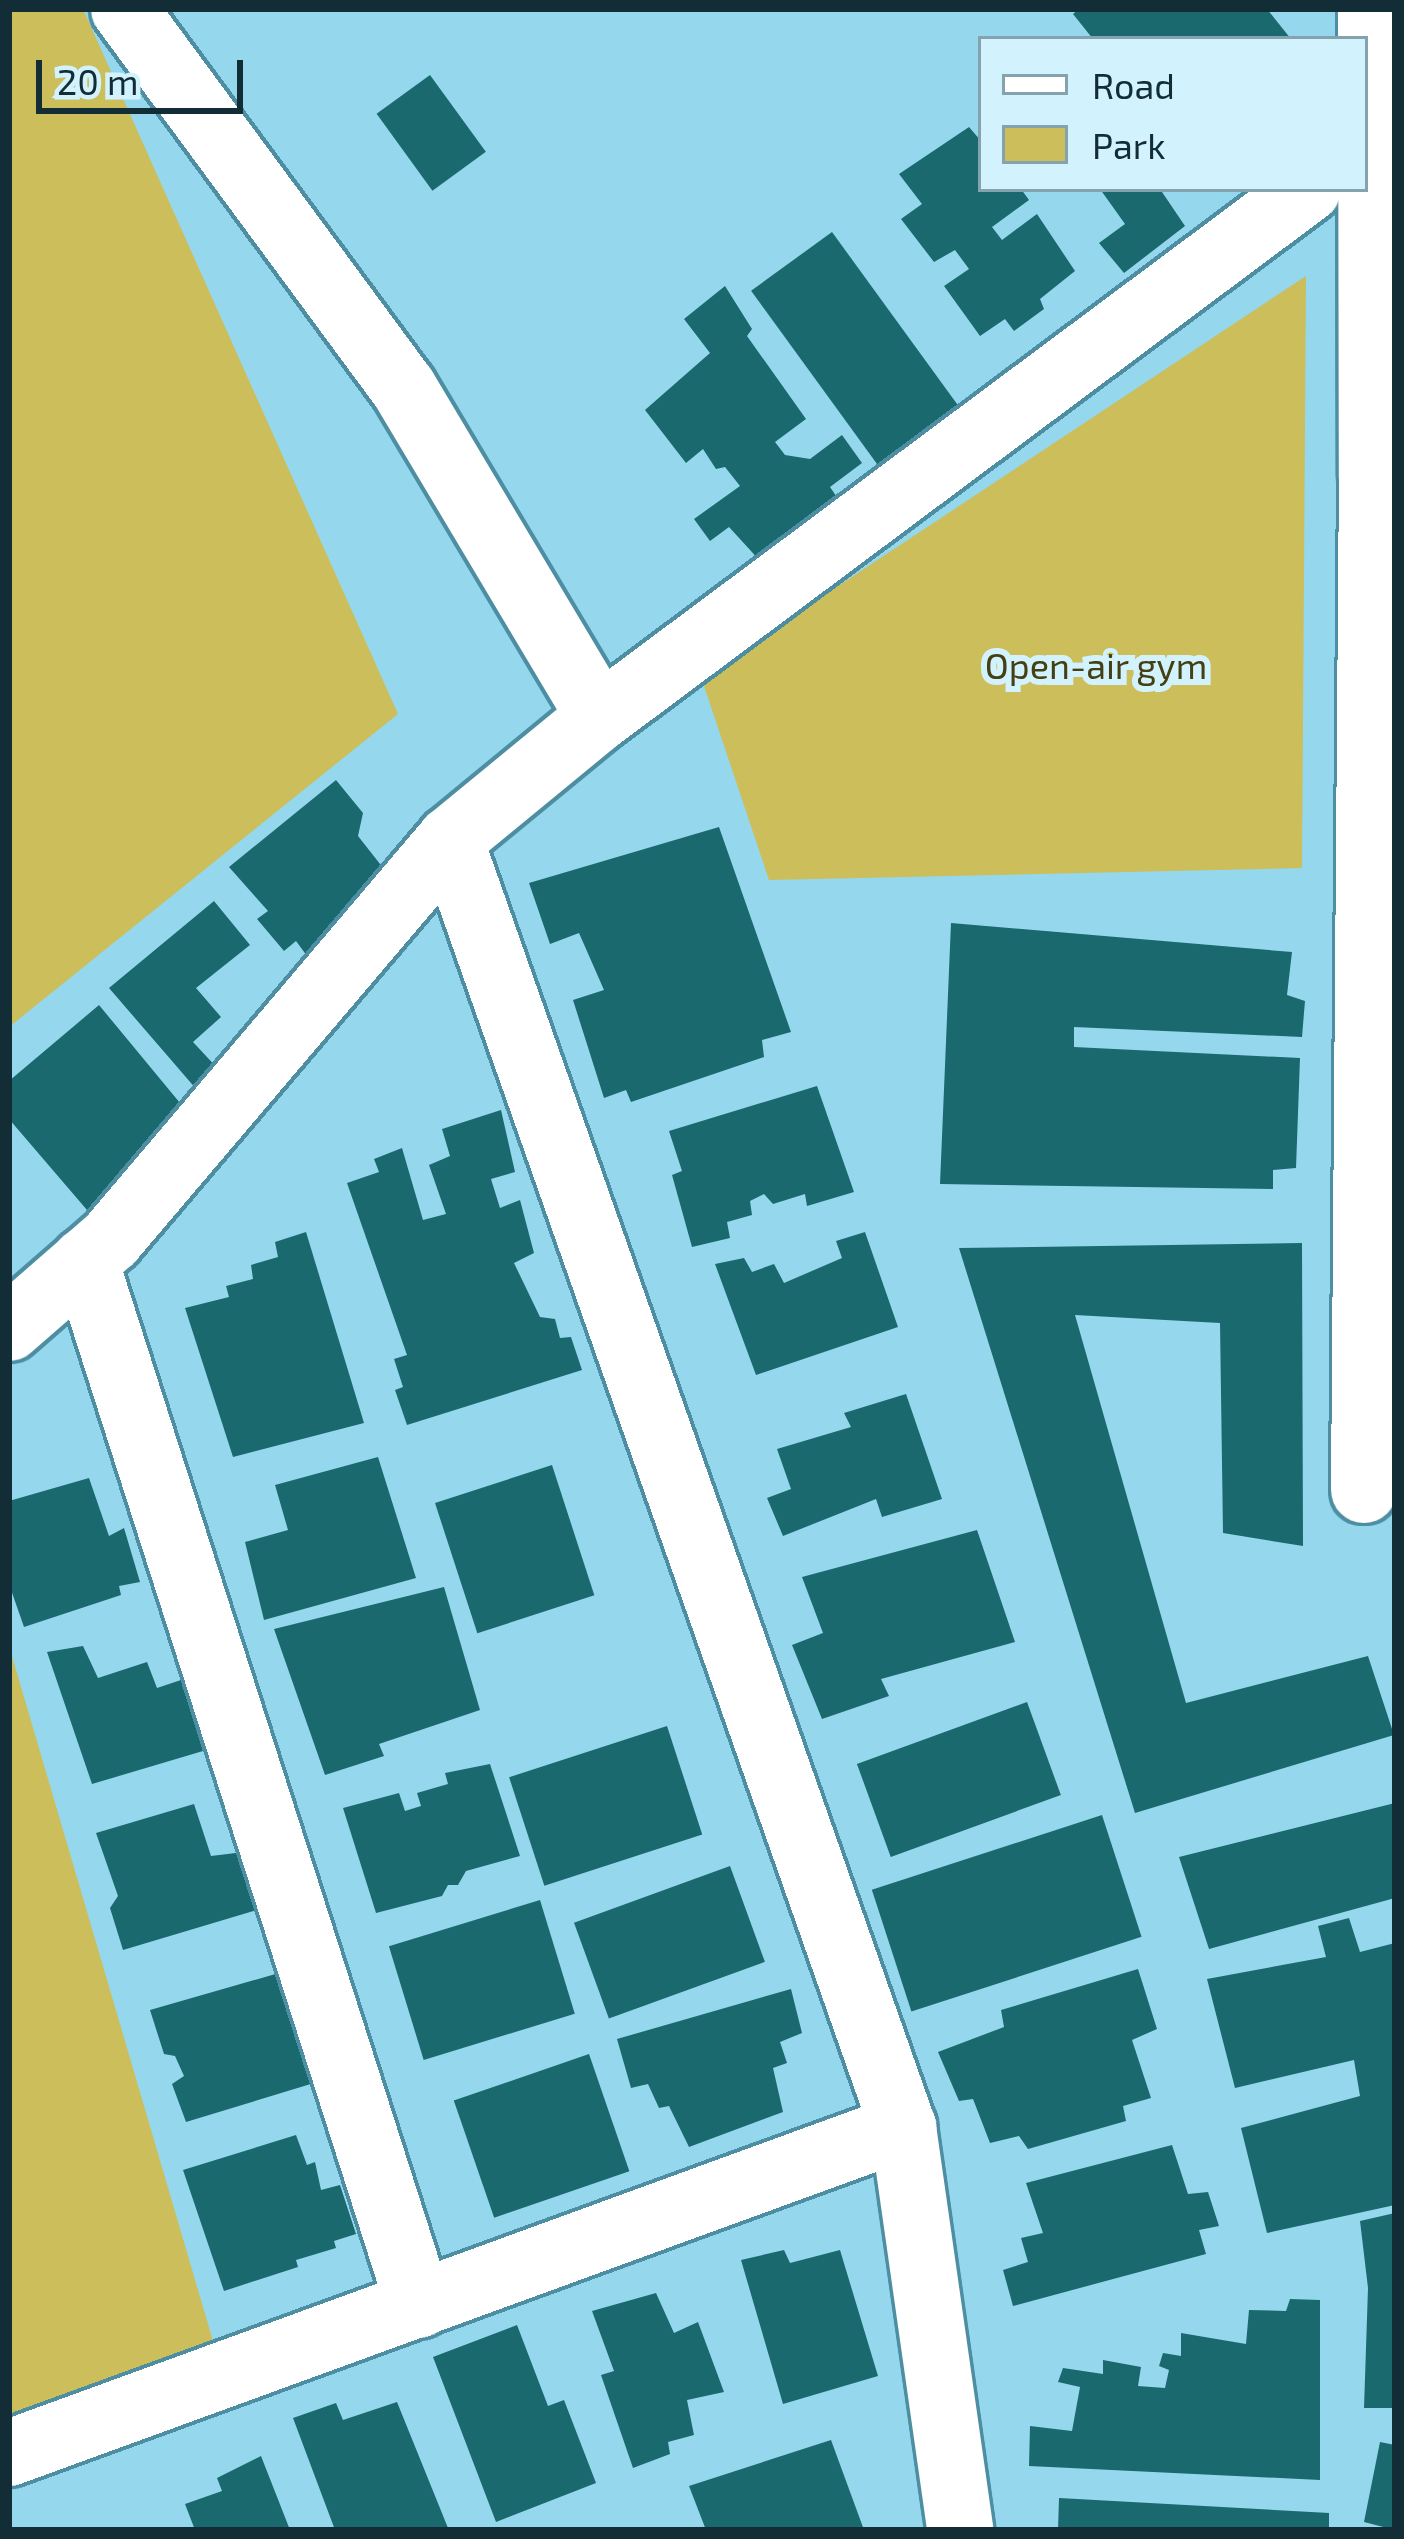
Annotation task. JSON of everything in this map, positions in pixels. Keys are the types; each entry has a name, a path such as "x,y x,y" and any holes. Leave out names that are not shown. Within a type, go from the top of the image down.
{"street":[{"path":"124,9 403,387 600,717"},
{"path":"1364,1490 1383,477 1368,144 1371,9"},
{"path":"9,1328 111,1239 450,840 600,717 1304,192"},
{"path":"450,840 903,2127 960,2530"},
{"path":"85,1261 418,2305"},
{"path":"9,2453 903,2127"}],"green space":[{"path":"9,9 83,9 398,714 9,1027"},
{"name":"Open-air gym","path":"1306,276 1302,868 769,880 701,677"},
{"path":"9,1646 223,2375 9,2453"}],"building":[{"path":"1079,9 1267,9 1289,36 1091,36 1073,14"},
{"path":"430,75 486,152 432,191 377,114"},
{"path":"969,127 978,138 978,192 1023,192 1029,200 992,227 1002,240 1037,214 1075,271 1040,299 1044,309 1014,331 1005,319 980,336 944,286 969,269 955,250 934,262 901,219 922,204 899,174"},
{"path":"1102,192 1162,192 1185,226 1124,273 1099,243 1125,224"},
{"path":"832,232 965,415 884,474 751,291"},
{"path":"725,286 752,329 747,336 806,419 775,442 785,455 810,459 842,435 862,463 830,487 841,503 762,563 729,527 710,541 694,519 740,486 725,467 716,469 703,449 686,463 645,410 710,353 684,319"},
{"path":"336,780 363,813 358,836 395,883 316,968 296,941 284,951 257,919 268,911 229,867"},
{"path":"719,827 791,1032 762,1040 764,1057 631,1102 626,1090 604,1098 573,1000 604,990 579,933 550,944 529,883"},
{"path":"214,901 250,945 196,988 221,1017 193,1042 220,1071 197,1090 109,988"},
{"path":"951,923 1292,952 1287,995 1305,1001 1302,1037 1074,1027 1074,1047 1300,1058 1296,1168 1273,1170 1273,1189 940,1184"},
{"path":"99,1005 199,1126 161,1147 87,1210 9,1119 9,1081"},
{"path":"817,1086 854,1192 807,1206 805,1194 773,1204 764,1194 750,1201 752,1215 727,1222 730,1238 692,1247 672,1175 682,1171 669,1131"},
{"path":"501,1110 515,1172 491,1179 500,1208 520,1200 534,1253 514,1263 540,1317 555,1319 560,1338 571,1337 582,1370 407,1425 395,1390 403,1387 394,1359 407,1355 347,1183 379,1172 374,1159 402,1148 423,1220 446,1214 429,1165 450,1156 442,1129"},
{"path":"306,1232 364,1423 233,1457 185,1308 229,1297 226,1286 253,1279 251,1265 278,1257 275,1242"},
{"path":"865,1232 898,1327 756,1375 715,1264 744,1258 752,1272 774,1264 784,1283 842,1258 836,1241"},
{"path":"1302,1243 1303,1546 1223,1533 1220,1323 1075,1315 1186,1703 1368,1656 1394,1735 1135,1813 959,1248"},
{"path":"906,1394 942,1499 882,1517 876,1499 783,1536 767,1498 791,1489 777,1449 851,1427 844,1413"},
{"path":"378,1457 416,1578 264,1620 245,1542 288,1530 275,1485"},
{"path":"552,1465 594,1595 477,1633 435,1503"},
{"path":"89,1478 109,1536 124,1528 140,1582 119,1586 121,1595 24,1627 9,1584 9,1501"},
{"path":"977,1530 1015,1642 881,1679 889,1696 822,1719 792,1645 823,1633 802,1577"},
{"path":"444,1587 480,1710 379,1744 384,1756 325,1775 274,1629"},
{"path":"83,1646 98,1678 147,1662 157,1688 181,1680 203,1751 92,1784 47,1652"},
{"path":"1027,1702 1061,1795 891,1857 857,1764"},
{"path":"667,1726 702,1834 544,1886 509,1777"},
{"path":"490,1764 520,1856 466,1871 458,1885 448,1885 442,1896 376,1913 343,1808 399,1793 405,1811 421,1806 417,1793 448,1784 445,1773"},
{"path":"1395,1803 1395,1898 1209,1949 1179,1857"},
{"path":"194,1804 211,1856 244,1852 260,1909 123,1950 110,1908 118,1896 96,1833"},
{"path":"1102,1815 1142,1937 911,2012 872,1890"},
{"path":"730,1866 765,1962 609,2019 574,1923"},
{"path":"540,1900 575,2014 424,2060 389,1946"},
{"path":"1349,1918 1360,1952 1395,1943 1395,2205 1267,2233 1241,2128 1360,2096 1354,2060 1235,2088 1207,1979 1326,1957 1318,1926"},
{"path":"1138,1969 1157,2029 1132,2040 1151,2098 1123,2106 1126,2121 1028,2149 1019,2136 990,2143 973,2099 959,2101 938,2052 1004,2027 1001,2010"},
{"path":"279,1973 314,2083 186,2122 172,2084 184,2076 175,2056 164,2054 150,2010"},
{"path":"791,1989 802,2033 780,2042 787,2063 773,2068 783,2112 689,2147 669,2106 659,2108 648,2084 631,2088 617,2039"},
{"path":"589,2054 629,2171 494,2218 454,2101"},
{"path":"296,2135 307,2165 315,2162 321,2190 340,2185 356,2234 334,2241 336,2248 296,2260 298,2267 224,2291 183,2170"},
{"path":"1172,2145 1188,2194 1208,2192 1219,2226 1199,2230 1206,2254 1013,2306 1003,2270 1028,2262 1021,2238 1043,2233 1026,2183"},
{"path":"1395,2213 1395,2408 1364,2408 1368,2288 1360,2221"},
{"path":"784,2250 790,2263 840,2250 878,2376 783,2404 741,2260"},
{"path":"656,2293 674,2333 698,2322 724,2392 687,2400 694,2435 668,2442 670,2454 633,2468 601,2375 614,2371 592,2311"},
{"path":"1290,2299 1320,2300 1320,2480 1029,2466 1030,2426 1072,2431 1080,2387 1058,2382 1063,2368 1103,2374 1103,2360 1141,2367 1138,2386 1165,2388 1169,2370 1159,2366 1163,2353 1181,2356 1181,2333 1246,2344 1249,2310 1286,2311"},
{"path":"517,2325 548,2406 564,2400 596,2483 496,2522 433,2357"},
{"path":"397,2402 448,2528 335,2530 293,2418 336,2403 343,2420"},
{"path":"831,2440 864,2530 706,2530 689,2486"},
{"path":"1380,2442 1395,2445 1395,2530 1364,2522"},
{"path":"261,2456 290,2530 195,2530 185,2504 222,2491 217,2478"},
{"path":"1059,2498 1329,2513 1329,2530 1058,2530"}]}
